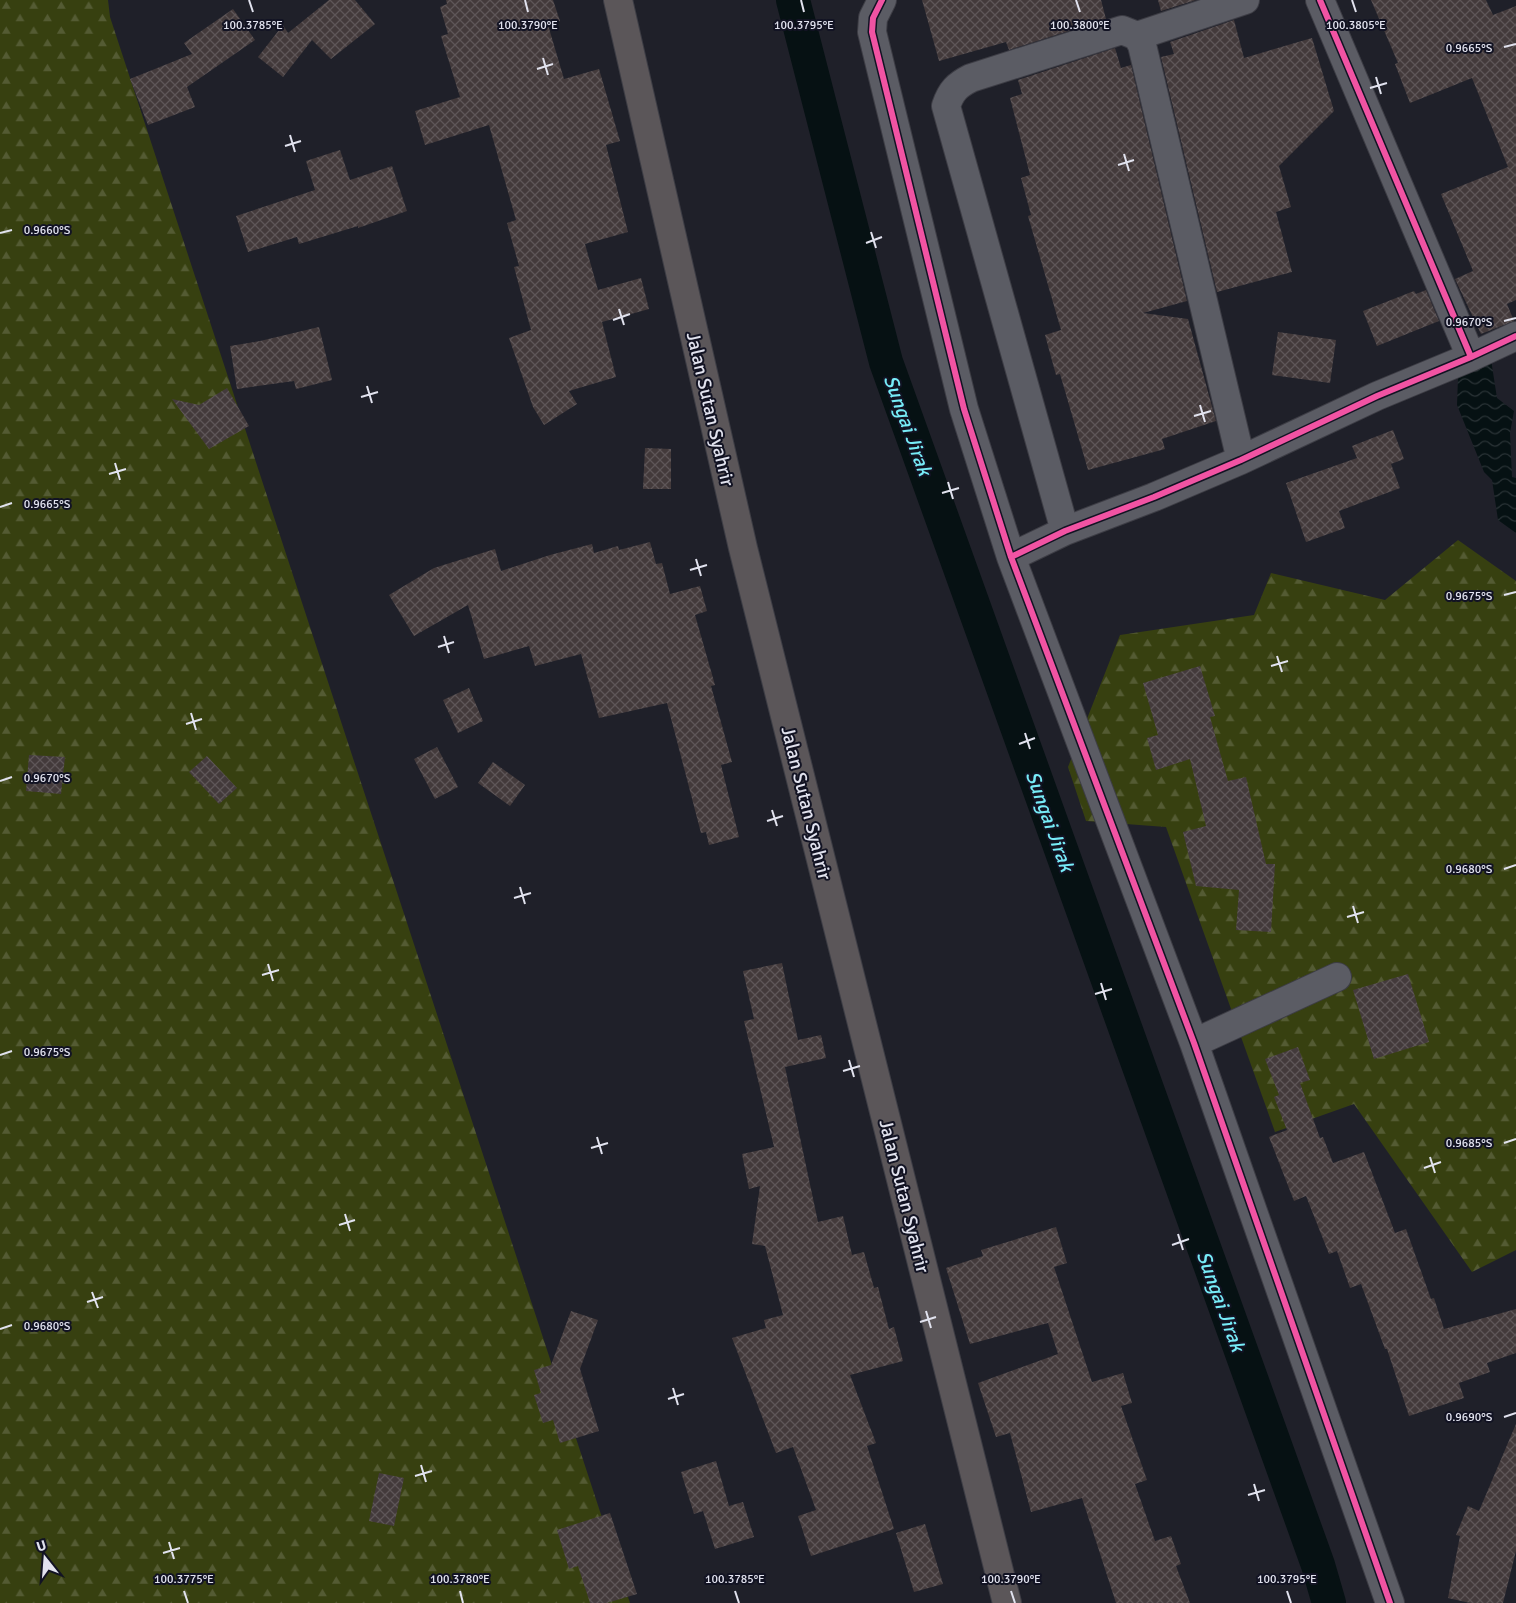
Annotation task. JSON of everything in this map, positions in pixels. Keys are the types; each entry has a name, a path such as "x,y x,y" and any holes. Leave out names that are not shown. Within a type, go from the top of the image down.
{"main road":[{"name":"Jalan Sutan Syahrir","path":"618,0 743,548 1007,1603"}],"street":[{"path":"882,0 872,24 878,60 964,409 1011,557 1194,1043 1390,1603"},
{"path":"1065,531 946,106 950,94 958,84 972,78 1122,30 1138,36 1245,0"},
{"path":"1320,0 1471,357"},
{"path":"1138,36 1142,45 1241,460"},
{"path":"1011,557 1065,531 1154,497 1241,460 1377,396 1516,336"},
{"path":"1194,1043 1337,977"}],"green space":[{"path":"0,0 108,0 110,17 630,1603 0,1603"},
{"path":"1458,540 1516,581 1516,1250 1472,1272 1354,1104 1275,1132 1166,827 1086,821 1068,767 1120,635 1254,615 1271,573 1385,600"}],"water":[{"path":"1490,353 1497,398 1514,411 1510,433 1512,477 1516,478 1516,533 1498,520 1492,480 1484,472 1457,405 1458,378"}],"building":[{"path":"329,0 355,0 375,24 331,59 312,40 283,77 258,57 283,25 288,33"},
{"path":"446,0 553,0 560,21 548,25 564,79 599,69 620,141 606,145 628,232 585,244 598,290 641,278 649,309 602,322 616,377 569,391 577,404 544,425 533,407 509,338 531,330 514,267 519,266 507,223 516,220 489,125 425,145 415,111 460,97 441,36 448,34 440,7 447,4"},
{"path":"922,0 1101,0 1106,19 1009,50 1006,42 939,61"},
{"path":"1158,0 1196,0 1161,11"},
{"path":"1371,0 1486,0 1493,15 1516,6 1516,300 1507,304 1514,321 1481,334 1455,279 1473,271 1441,194 1508,167 1472,78 1410,103 1395,64 1398,63"},
{"path":"233,9 255,40 187,87 195,107 148,125 130,79 192,54 184,43"},
{"path":"1234,20 1244,58 1312,38 1334,111 1279,166 1291,207 1276,212 1292,272 1217,292 1161,57 1174,54 1170,42"},
{"path":"1115,48 1121,68 1131,65 1187,301 1143,313 1188,319 1216,421 1162,439 1165,449 1088,470 1060,374 1056,375 1045,335 1061,330 1028,216 1031,215 1021,178 1030,175 1010,98 1022,94 1018,80"},
{"path":"340,150 350,180 392,166 407,211 358,228 358,226 299,244 297,237 248,252 236,216 315,190 306,161"},
{"path":"1426,290 1439,321 1377,346 1363,311 1414,291 1416,294"},
{"path":"319,327 332,380 296,389 294,381 237,389 230,346"},
{"path":"1278,332 1336,340 1330,383 1272,375"},
{"path":"227,388 249,426 209,449 172,399 199,405"},
{"path":"1393,430 1404,459 1391,464 1400,488 1339,511 1345,528 1306,542 1286,483 1357,458 1352,446"},
{"path":"645,448 671,449 671,489 643,489"},
{"path":"650,542 656,564 662,563 670,594 700,586 707,611 695,615 715,685 711,686 732,762 721,765 739,837 709,845 706,832 701,833 667,703 599,718 581,654 535,666 529,646 484,659 468,605 414,636 389,595 434,568 495,549 501,571 592,544 594,553 618,546 619,550"},
{"path":"1200,666 1215,716 1210,717 1228,781 1246,777 1266,864 1275,864 1271,932 1236,930 1239,890 1196,886 1183,832 1206,826 1190,759 1156,770 1147,738 1158,735 1143,683"},
{"path":"469,688 483,721 458,733 443,700"},
{"path":"437,747 458,787 435,799 414,759"},
{"path":"29,755 65,757 61,794 26,791"},
{"path":"207,756 237,788 219,804 189,772"},
{"path":"493,762 525,785 510,806 478,783"},
{"path":"782,963 798,1040 821,1035 826,1058 785,1067 818,1222 843,1216 852,1255 864,1252 874,1288 878,1287 889,1329 894,1327 903,1361 850,1375 876,1443 867,1446 894,1529 811,1556 798,1516 816,1510 793,1447 776,1453 732,1338 766,1328 764,1320 783,1315 765,1246 752,1244 760,1186 749,1189 742,1154 774,1147 744,1021 754,1019 743,971"},
{"path":"1408,974 1429,1042 1374,1059 1353,990"},
{"path":"1298,1047 1310,1080 1300,1083 1320,1138 1323,1137 1333,1163 1364,1152 1395,1233 1406,1229 1431,1299 1434,1298 1444,1329 1516,1309 1516,1353 1487,1363 1490,1372 1459,1383 1464,1398 1409,1416 1387,1349 1385,1349 1361,1284 1350,1288 1337,1251 1329,1254 1306,1196 1294,1201 1269,1137 1287,1130 1274,1097 1279,1095 1265,1059"},
{"path":"1056,1227 1067,1263 1054,1267 1092,1382 1123,1373 1132,1403 1121,1406 1147,1480 1135,1484 1155,1541 1171,1536 1181,1564 1176,1566 1190,1603 1116,1603 1082,1498 1031,1512 1010,1433 996,1437 978,1383 1058,1354 1048,1323 970,1344 946,1268 983,1256 981,1250"},
{"path":"571,1311 598,1320 580,1369 599,1431 560,1443 553,1420 543,1423 534,1395 541,1393 534,1370 551,1365"},
{"path":"1516,1424 1516,1551 1503,1603 1470,1603 1448,1598 1460,1536 1456,1535 1468,1506 1479,1511"},
{"path":"716,1461 729,1506 743,1502 754,1537 715,1549 703,1511 694,1514 681,1472"},
{"path":"379,1473 404,1478 394,1526 369,1521"},
{"path":"610,1513 637,1594 607,1603 590,1603 578,1566 569,1569 557,1530"},
{"path":"925,1524 943,1584 914,1592 896,1533"}],"waterway":[{"name":"Sungai Jirak","path":"793,0 886,362 1318,1565 1329,1603"}],"cycle path":[{"path":"882,0 873,18 872,32 964,409 1011,557 1194,1043 1390,1603"},
{"path":"1320,0 1471,357"},
{"path":"1011,557 1065,531 1154,497 1241,460 1377,396 1516,336"}]}
